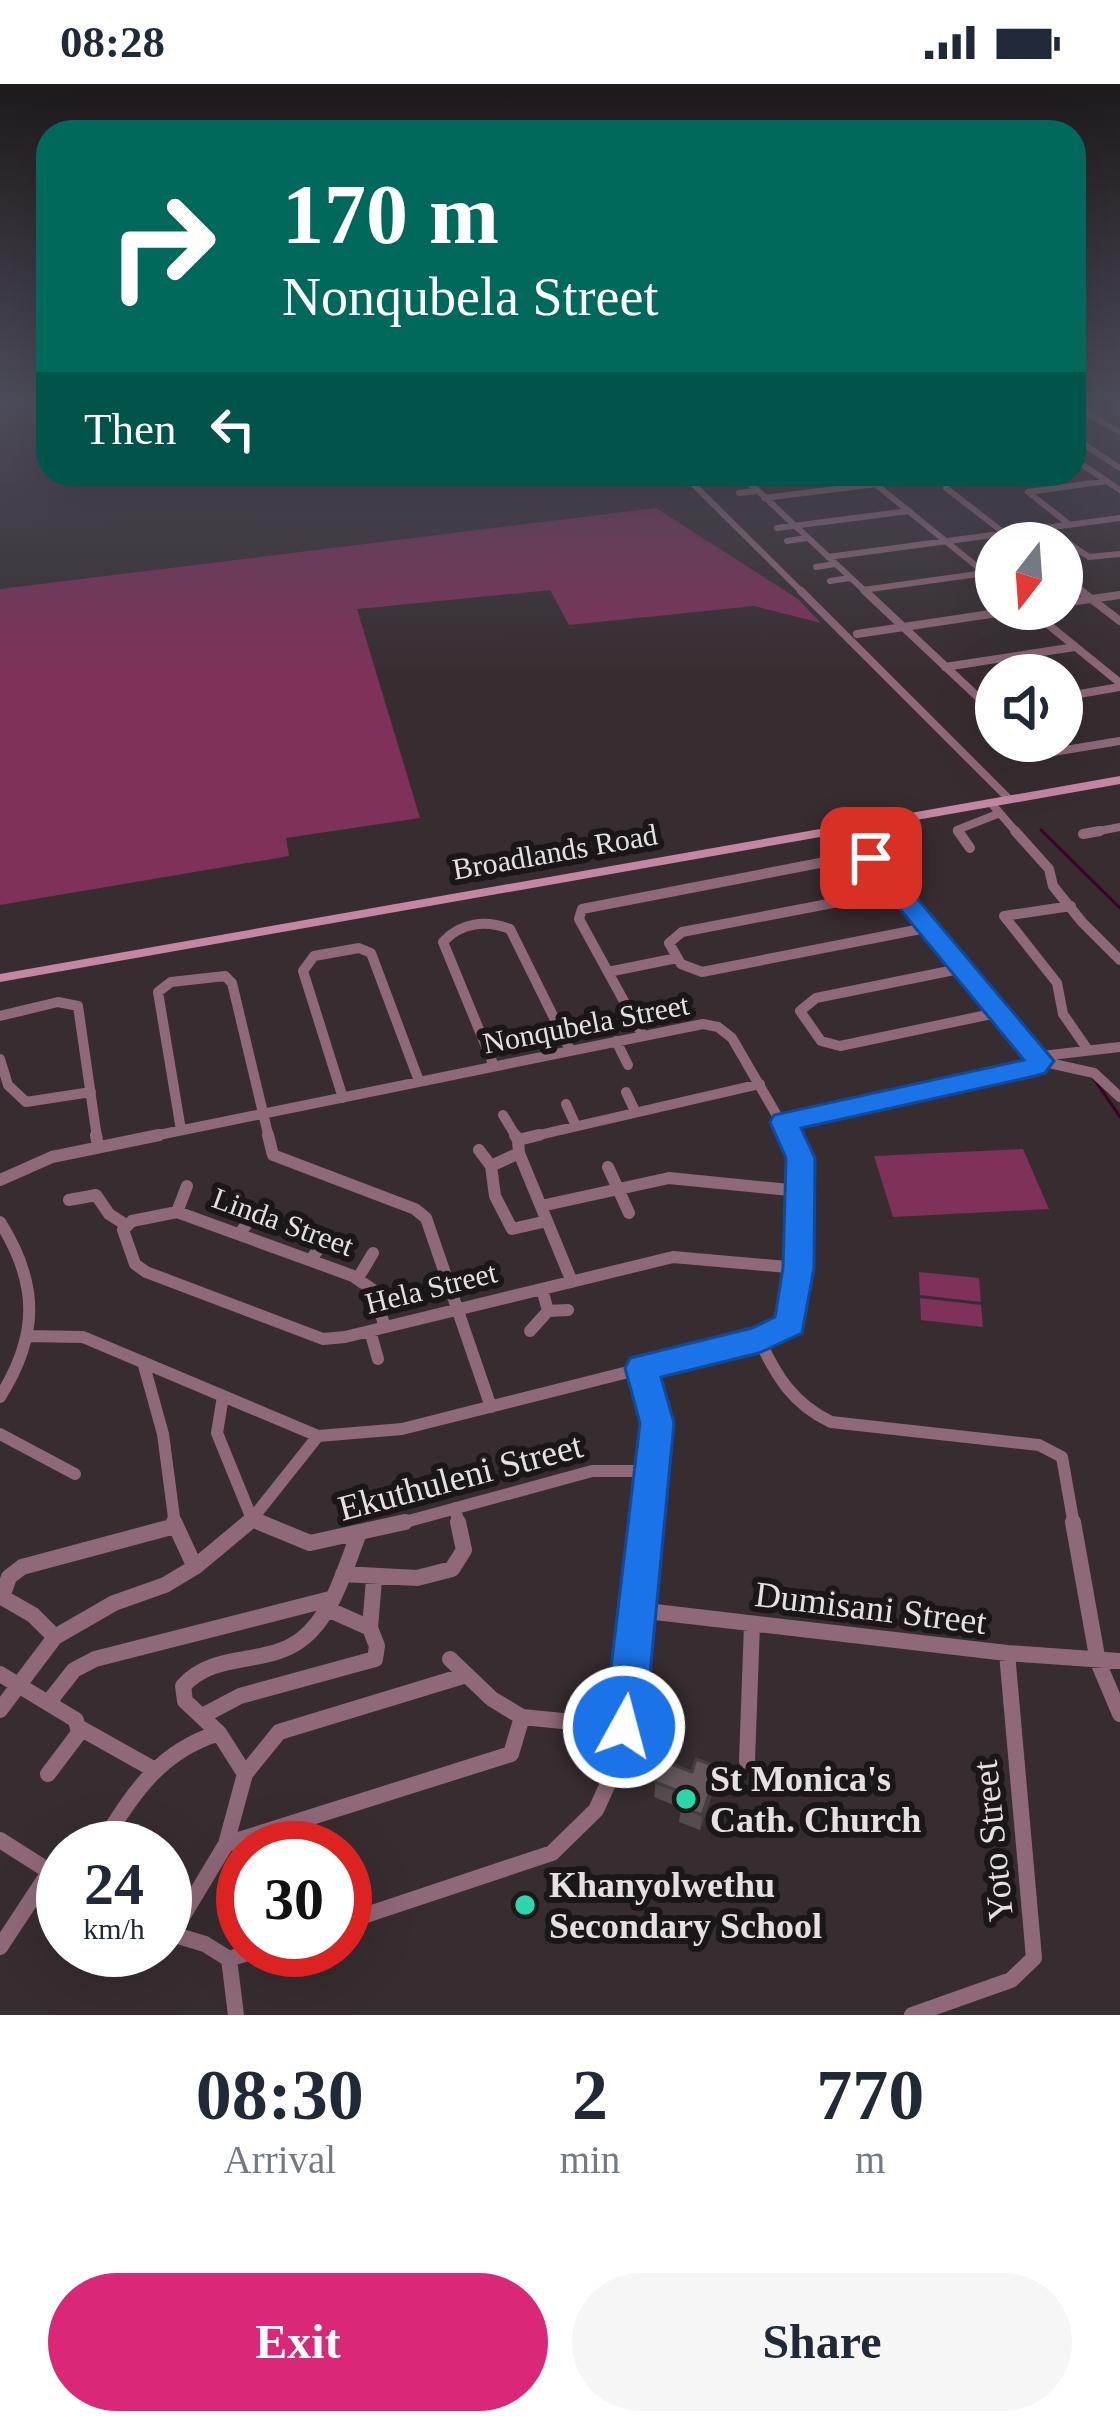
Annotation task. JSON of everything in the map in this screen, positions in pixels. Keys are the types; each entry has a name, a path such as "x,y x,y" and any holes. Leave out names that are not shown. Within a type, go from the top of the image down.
{"main road":[{"name":"Broadlands Road","path":"0,979 995,808 1009,800 1120,780"}],"street":[{"path":"703,495 1009,800"},
{"path":"752,495 773,495"},
{"path":"889,495 975,564"},
{"path":"955,495 991,522"},
{"path":"1029,495 1066,522"},
{"path":"752,505 763,497"},
{"path":"763,497 975,693"},
{"path":"776,528 909,512"},
{"path":"765,516 781,514"},
{"path":"1083,523 1120,518"},
{"path":"823,523 831,530"},
{"path":"804,554 828,558 975,537"},
{"path":"788,541 807,538"},
{"path":"1083,553 1089,557 1120,554"},
{"path":"816,567 828,558"},
{"path":"863,590 975,575"},
{"path":"830,580 850,578"},
{"path":"1083,593 1120,621"},
{"path":"1083,600 1120,595"},
{"path":"857,634 975,616"},
{"path":"1055,630 1120,685"},
{"path":"945,667 1076,646"},
{"path":"1083,693 1120,685"},
{"path":"1083,747 1120,741"},
{"path":"970,848 957,830 995,808 1049,869 1053,886 1120,960"},
{"path":"1083,834 1120,827"},
{"path":"643,1036 579,912 591,904 859,856 875,860 1039,1059 1094,1072 1120,1097"},
{"path":"901,890 682,932 669,943 687,969 710,971 931,927"},
{"path":"1071,906 1004,916 1058,985 1064,996 1063,1013 1088,1050"},
{"path":"494,1066 442,942 453,930 491,923 510,929 570,1050"},
{"path":"343,1098 303,970 309,958 328,952 358,948 371,953 419,1081"},
{"path":"608,972 677,958"},
{"path":"964,968 816,998 800,1010 820,1041 840,1046 1001,1012"},
{"path":"182,1130 158,992 171,982 210,974 225,976 232,983 270,1149 280,1160 422,1214 490,1407"},
{"path":"0,1016 58,1002 75,1004 81,1010 98,1147"},
{"name":"Nonqubela Street","path":"0,1180 52,1157 98,1147 692,1025 718,1027 732,1038 800,1153 799,1268 790,1324 759,1340"},
{"path":"616,1041 628,1065"},
{"path":"784,1122 1035,1066 1039,1059 1120,1047"},
{"path":"0,1059 8,1084 26,1102 91,1092"},
{"path":"491,1166 521,1143 575,1124 760,1084"},
{"path":"626,1092 635,1111"},
{"path":"566,1104 575,1124"},
{"path":"503,1115 521,1143 572,1282"},
{"path":"479,1150 491,1166 495,1196 518,1244"},
{"path":"608,1167 629,1213"},
{"path":"541,1206 676,1178 800,1191"},
{"path":"177,1212 188,1186"},
{"path":"69,1200 96,1195 109,1214 129,1223"},
{"path":"239,1234 258,1210"},
{"name":"Linda Street","path":"129,1223 177,1212 358,1278 373,1290 378,1359"},
{"path":"512,1229 547,1221"},
{"path":"0,1222 35,1296 27,1336 0,1396"},
{"name":"Hela Street","path":"129,1223 123,1234 135,1264 146,1272 315,1338 378,1329 673,1257 799,1268"},
{"path":"310,1260 328,1234"},
{"path":"358,1278 373,1253"},
{"path":"542,1289 548,1311"},
{"path":"530,1331 548,1311 568,1310"},
{"path":"27,1336 83,1337 318,1436 380,1434 759,1340 787,1393 818,1417 1039,1445 1062,1457 1098,1662 1120,1714"},
{"path":"143,1362 163,1433 175,1526 195,1567"},
{"path":"372,1913 552,1853 570,1840 609,1790 624,1727 657,1423 642,1368"},
{"path":"0,1710 55,1637 114,1603 165,1585 252,1520 217,1433 223,1396"},
{"path":"0,1434 75,1474"},
{"name":"Ekuthuleni Street","path":"318,1436 252,1520 310,1543 592,1471 651,1471"},
{"path":"343,1574 417,1578 458,1565 464,1537 455,1508"},
{"path":"55,1637 33,1615 1,1596 9,1577 22,1568 175,1526"},
{"path":"245,1774 219,1733 181,1694 188,1676 295,1644 327,1603 359,1533"},
{"path":"204,1715 240,1696 375,1660 377,1646 370,1628 374,1579"},
{"path":"48,1703 74,1670 95,1659 327,1603 370,1628"},
{"name":"Dumisani Street","path":"638,1610 1007,1653 1120,1661"},
{"path":"747,1761 752,1624"},
{"name":"Yoto Street","path":"912,2015 1011,1980 1034,1958 1007,1653"},
{"path":"450,1659 463,1676 522,1717 624,1727"},
{"path":"0,1674 24,1679 80,1728 153,1769"},
{"path":"232,1821 245,1774 279,1732 463,1676"},
{"path":"301,1821 504,1759 516,1746 522,1717"},
{"path":"48,1774 80,1728"},
{"path":"117,1821 173,1748 219,1733"},
{"path":"0,1840 36,1863"},
{"path":"192,1897 216,1860"},
{"path":"0,1947 36,1902"},
{"path":"232,1977 236,2015"}],"shaded area":[{"path":"656,508 798,599 821,623 754,606 569,625 550,590 357,609 420,818 286,838 289,856 0,905 0,589"},
{"path":"1023,1149 1049,1209 893,1217 874,1156"},
{"path":"919,1272 979,1278 981,1302 920,1295"},
{"path":"920,1298 981,1305 983,1327 921,1320"}],"building":[{"path":"658,1759 692,1772 696,1759 718,1767 702,1815 681,1807 686,1794 655,1782"}],"waterway":[{"path":"1041,830 1120,908"},
{"path":"1094,1079 1120,1117"}],"place":[{"name":"St Monica's Cath. Church","path":"686,1799"},
{"name":"Khanyolwethu Secondary School","path":"525,1905"}],"route":[{"path":"624,1727 657,1423 642,1368 776,1335 790,1324 796,1311 799,1268 801,1158 784,1122 1035,1066 1040,1061 871,858"}]}
